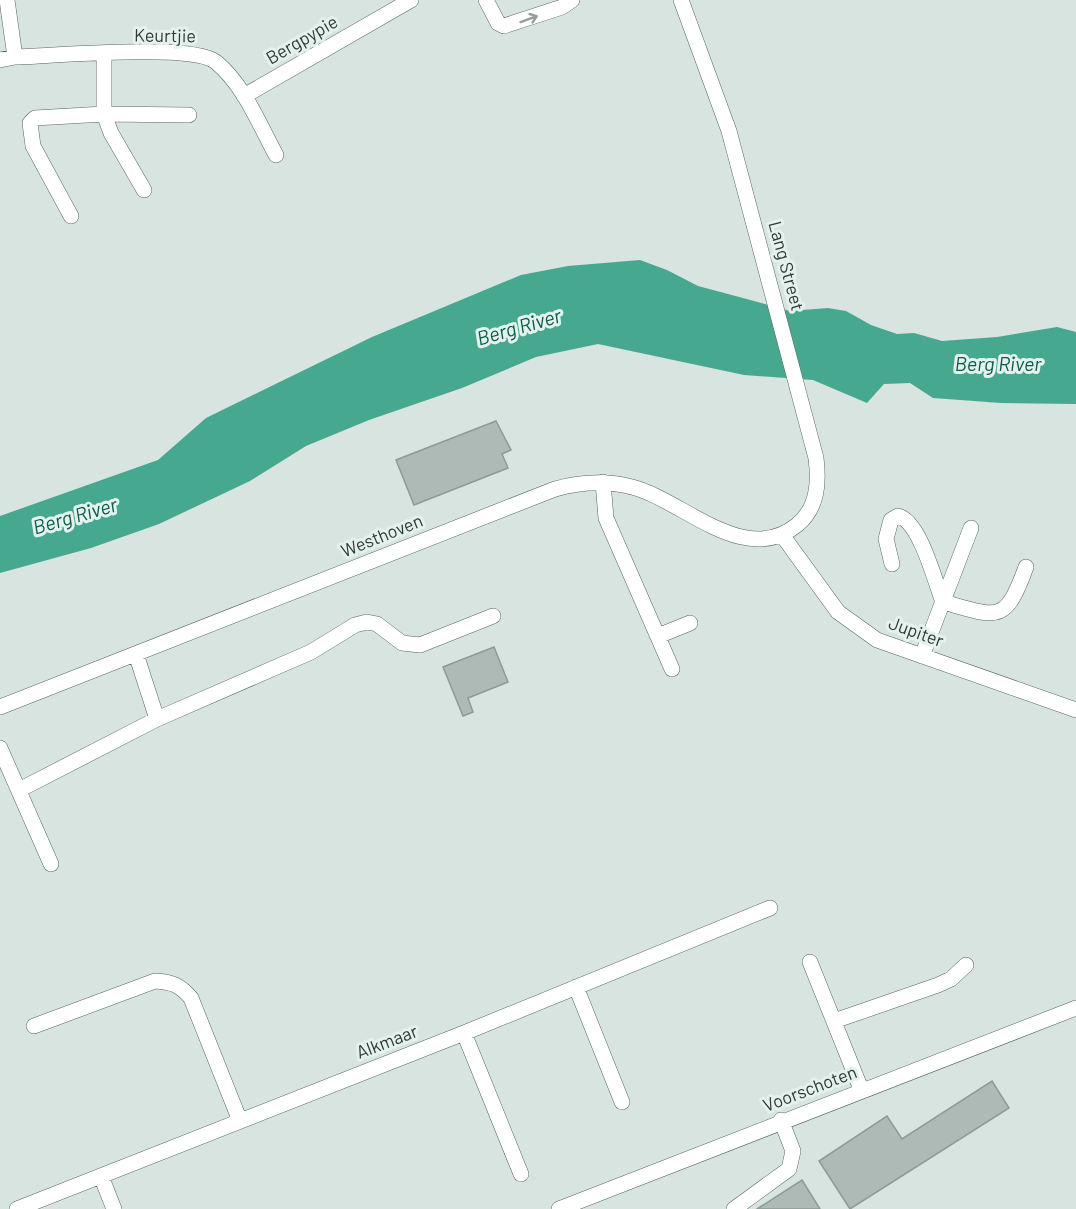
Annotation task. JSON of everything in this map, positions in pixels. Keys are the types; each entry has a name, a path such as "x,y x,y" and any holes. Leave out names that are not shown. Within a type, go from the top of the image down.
{"street":[{"path":"7,0 8,59"},
{"name":"Bergpypie","path":"244,96 411,0"},
{"path":"486,0 498,23 504,26 562,7 572,0"},
{"name":"Lang Street","path":"681,0 729,131 816,458 817,488 808,512 800,522 782,535"},
{"path":"104,55 104,114 111,133 144,190"},
{"name":"Keurtjie","path":"8,59 104,55 201,55 215,61 244,96 276,155"},
{"path":"71,216 33,146 30,123 42,116 189,115"},
{"name":"Westhoven","path":"0,707 555,489 577,483 603,483 649,492 741,537 769,539 782,535"},
{"path":"603,483 606,518 672,669"},
{"path":"892,564 886,538 891,520 898,516 909,522 917,534 943,602"},
{"path":"922,656 971,528"},
{"name":"Jupiter","path":"782,535 838,612 877,640 1076,710"},
{"path":"943,602 978,612 1001,611 1009,606 1016,596 1026,567"},
{"path":"19,790 157,719 311,652 356,625 367,622 377,624 402,643 420,645 493,616"},
{"path":"658,636 690,622"},
{"path":"136,654 157,719"},
{"path":"0,748 51,864"},
{"name":"Alkmaar","path":"17,1209 464,1033 770,908"},
{"path":"810,962 861,1089"},
{"path":"834,1021 938,985 951,979 966,964"},
{"path":"34,1026 155,981 170,982 182,987 191,998 240,1121"},
{"path":"576,987 622,1102"},
{"name":"Voorschoten","path":"559,1209 578,1205 781,1120 1076,1008"},
{"path":"464,1033 521,1174"},
{"path":"734,1209 789,1169 794,1151 781,1120"},
{"path":"101,1176 114,1209"}],"water":[{"name":"Berg River","path":"640,260 667,270 698,286 790,311 828,308 846,311 871,325 897,334 914,333 942,341 997,337 1057,327 1076,332 1076,404 1001,403 933,398 910,383 884,384 867,403 813,380 744,375 598,344 536,357 462,388 369,420 306,446 250,481 159,524 91,548 0,573 0,516 158,460 206,418 372,337 521,275 568,266"}],"building":[{"path":"496,421 511,450 502,454 508,468 414,505 396,460"},
{"path":"494,647 508,682 468,698 473,712 463,716 443,667"},
{"path":"992,1081 1009,1108 850,1209 819,1161 887,1116 902,1139"},
{"path":"802,1180 820,1209 757,1209"}]}
